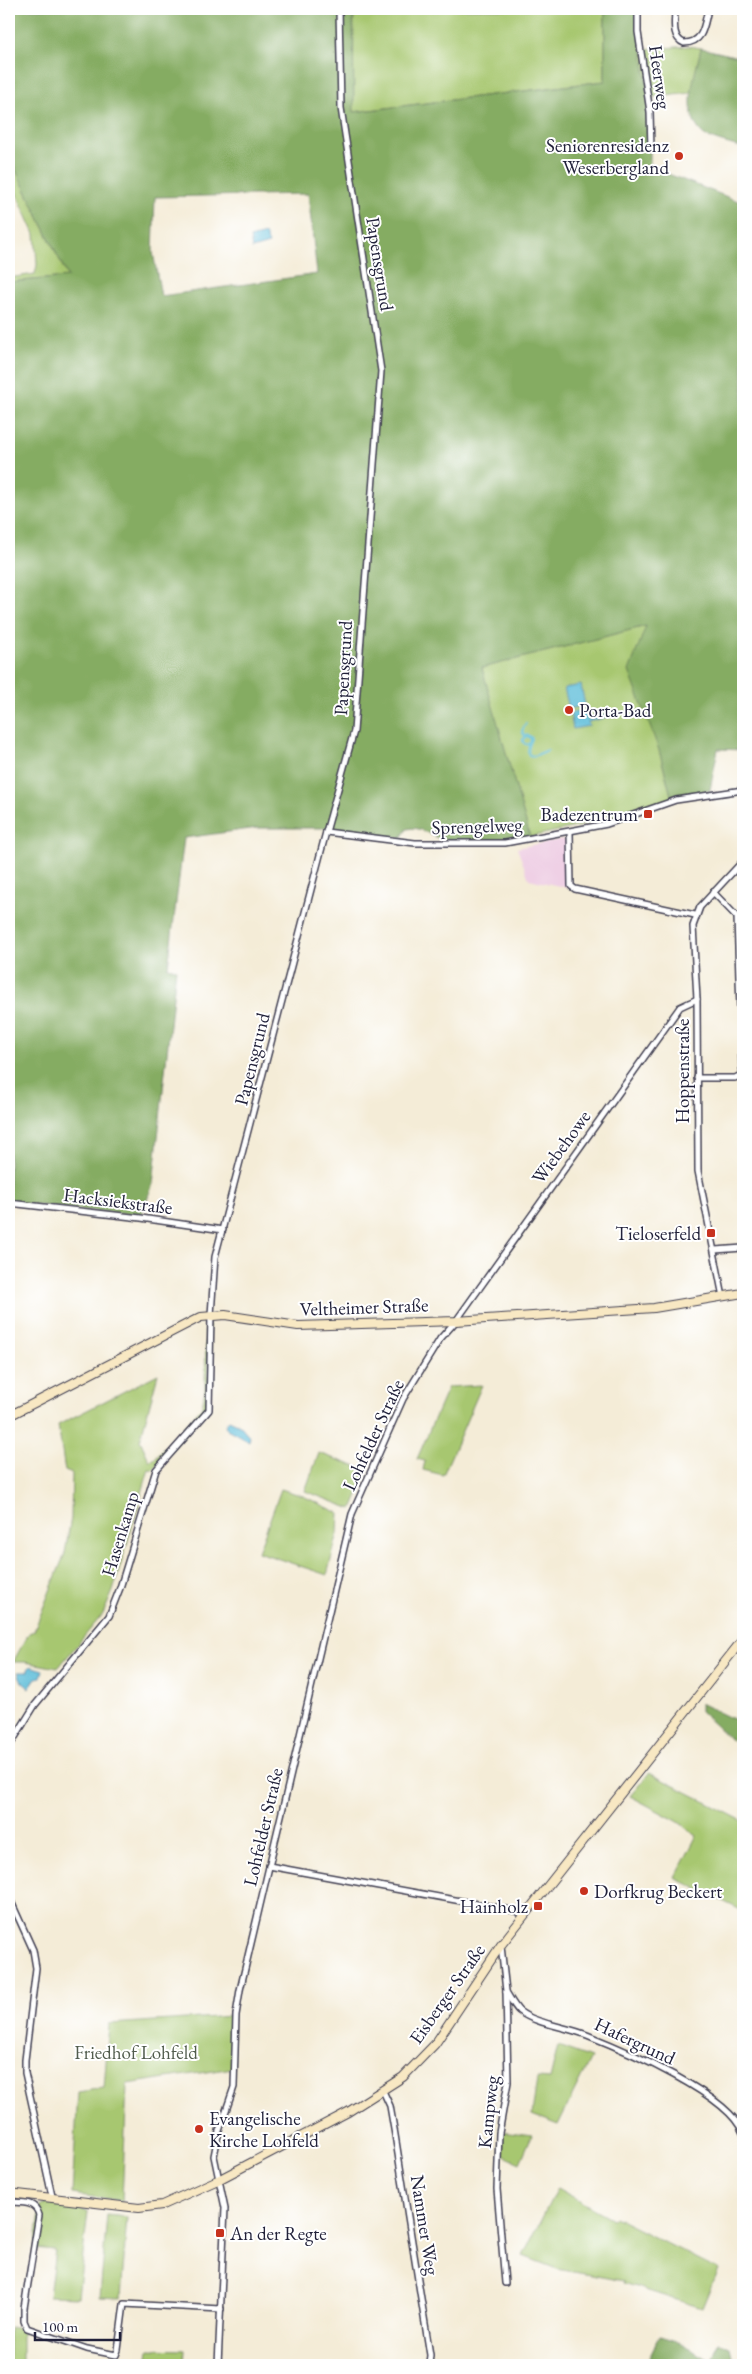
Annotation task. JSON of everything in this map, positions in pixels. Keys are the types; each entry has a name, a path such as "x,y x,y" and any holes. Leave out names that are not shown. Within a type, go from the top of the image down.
{"main road":[{"name":"Veltheimer Straße","path":"9,1416 195,1320 211,1315 234,1316 298,1326 456,1321 654,1308 743,1293"},
{"name":"Eisberger Straße","path":"9,2193 52,2196 139,2208 162,2205 220,2179 383,2091 403,2077 434,2044 501,1945 743,1640"}],"street":[{"name":"Papensgrund","path":"211,1315 215,1258 354,731 381,371 341,108 339,9"},
{"name":"Heerweg","path":"638,9 638,32 650,112 651,149"},
{"path":"675,9 676,38 684,43 693,43 699,38 708,9"},
{"name":"Sprengelweg","path":"326,832 416,843 505,843 570,832 621,820 676,800 743,790"},
{"path":"570,832 571,886 695,915 712,892 743,861"},
{"path":"712,892 743,921"},
{"name":"Hoppenstraße","path":"695,915 692,942 697,999 698,1171 723,1297"},
{"path":"697,1078 736,1078 741,1075 738,917"},
{"name":"Wiebehowe","path":"456,1321 680,1007 697,999"},
{"name":"Hacksiekstraße","path":"9,1203 141,1218 222,1230"},
{"path":"715,1250 743,1248"},
{"name":"Hasenkamp","path":"9,1747 35,1705 109,1616 120,1588 156,1470 210,1410 211,1315"},
{"name":"Lohfelder Straße","path":"218,2365 225,2208 214,2156 219,2131 234,2088 236,2072 236,2015 269,1866 352,1514 403,1399 440,1339 456,1321"},
{"path":"269,1866 516,1911 524,1915"},
{"path":"9,1897 33,1950 36,1968 25,2073 52,2196"},
{"name":"Kampweg","path":"501,1945 506,1992 508,2082 499,2133 497,2189 505,2283"},
{"name":"Hafergrund","path":"506,1992 518,2010 527,2016 586,2034 672,2074 730,2113 743,2133"},
{"name":"Nammer Weg","path":"383,2091 390,2106 430,2355 429,2365"},
{"path":"9,2202 32,2203 38,2215 24,2308 24,2321 27,2328 87,2349 116,2354 124,2304 221,2309"}],"shaded area":[{"path":"563,839 566,841 568,888 529,879 517,848"}],"green space":[{"path":"9,9 353,9 354,112 605,81 605,9 638,9 650,113 650,167 743,203 743,750 718,749 710,790 672,799 659,750 629,671 646,626 482,668 530,837 465,841 443,839 412,828 407,829 401,838 331,828 258,828 184,838 168,967 176,969 153,1184 141,1216 9,1202 9,282 68,277 9,156","holes":["308,194 317,274 161,296 153,252 155,197"]},
{"path":"354,9 605,9 605,81 353,112"},
{"path":"688,46 701,48 691,93 649,98 642,50"},
{"path":"701,48 743,58 743,148 706,136 696,125 692,115 691,104 693,81"},
{"path":"9,156 68,277 9,282 9,278 35,274 37,265 35,234 9,177"},
{"name":"Porta-Bad","path":"646,626 659,750 672,799 631,815 530,837 481,668"},
{"path":"209,1325 208,1409 153,1470 149,1469 113,1591 103,1614 58,1668 25,1662 13,1662 29,1633 34,1631 65,1553 71,1518 72,1474 65,1471 58,1425 158,1374 140,1440 149,1460 154,1459 202,1407 205,1389 206,1327"},
{"path":"482,1385 443,1475 423,1470 425,1461 417,1459 448,1387"},
{"path":"319,1453 368,1471 352,1509 305,1491"},
{"path":"281,1489 303,1496 339,1513 338,1533 327,1575 258,1552"},
{"path":"700,1703 743,1724 743,1746 730,1739 700,1711"},
{"path":"649,1773 743,1821 743,1911 675,1878 697,1835 677,1821 630,1796"},
{"name":"Friedhof Lohfeld","path":"232,2016 233,2068 127,2084 122,2201 72,2194 78,2092 104,2088 109,2024"},
{"path":"558,2046 591,2058 558,2125 532,2115 537,2078 550,2079"},
{"path":"501,2131 532,2135 520,2163 500,2154"},
{"path":"557,2188 612,2219 614,2217 718,2269 702,2308 623,2283 624,2281 557,2269 523,2256"},
{"path":"51,2203 88,2212 78,2297 49,2296 55,2251 35,2249 41,2205"},
{"path":"107,2215 127,2217 121,2298 100,2297"},
{"path":"9,2327 22,2329 22,2365 9,2365"},
{"path":"660,2336 676,2341 712,2361 718,2343 730,2347 734,2365 672,2365 648,2360"},
{"path":"149,2349 185,2350 184,2365 147,2365"}],"water":[{"path":"265,234 269,244 252,249 250,238"},
{"path":"581,685 585,705 569,709 564,688"},
{"path":"585,710 587,720 615,712 615,715 588,722 589,726 573,729 570,713"},
{"path":"229,1420 240,1425 250,1437 249,1441 227,1429 225,1425"},
{"path":"30,1666 43,1670 41,1677 36,1678 29,1688 22,1682 18,1672 27,1672"}],"waterway":[{"path":"526,723 522,731 524,735 529,736 531,737 532,739 530,743 528,744 523,742 523,739 527,736 531,738 531,740 530,743 528,748 529,755 534,756 548,750"}],"place":[{"name":"Seniorenresidenz Weserbergland","path":"679,156"},
{"name":"Porta-Bad","path":"569,710"},
{"name":"Badezentrum","path":"648,814"},
{"name":"Tieloserfeld","path":"711,1233"},
{"name":"Dorfkrug Beckert","path":"584,1891"},
{"name":"Hainholz","path":"538,1906"},
{"name":"Evangelische Kirche Lohfeld","path":"199,2129"},
{"name":"An der Regte","path":"220,2233"}]}
